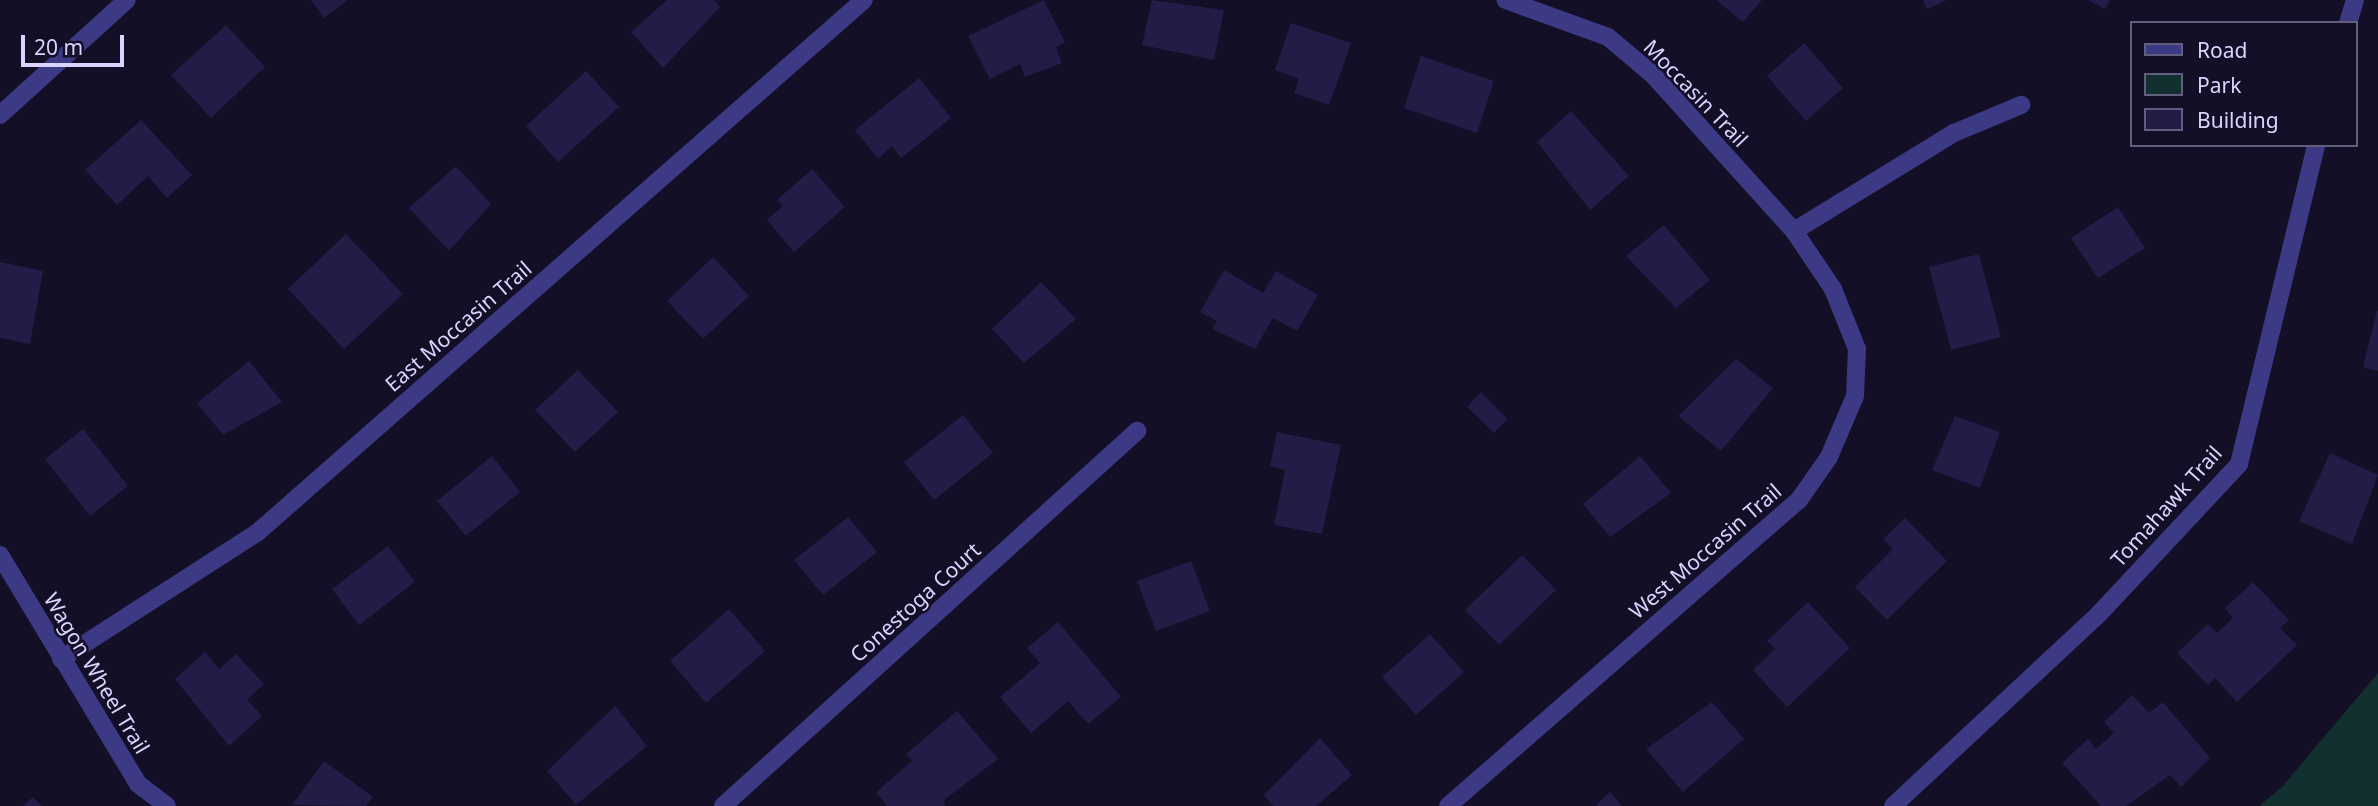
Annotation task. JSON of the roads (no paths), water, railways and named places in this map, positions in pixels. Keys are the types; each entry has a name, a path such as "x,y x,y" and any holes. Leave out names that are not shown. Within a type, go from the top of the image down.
{"street":[{"path":"0,115 127,0"},
{"name":"East Moccasin Trail","path":"61,659 258,532 864,0"},
{"name":"Moccasin Trail","path":"1506,0 1608,37 1652,74 1794,232"},
{"path":"2349,21 2355,0"},
{"path":"1794,232 1954,133 2021,105"},
{"name":"Tomahawk Trail","path":"1894,806 2097,616 2239,464 2316,147"},
{"name":"West Moccasin Trail","path":"1448,806 1799,500 1829,457 1855,397 1857,349 1833,289 1794,232"},
{"name":"Conestoga Court","path":"723,806 1137,431"},
{"name":"Wagon Wheel Trail","path":"0,555 138,784 167,806"}]}
